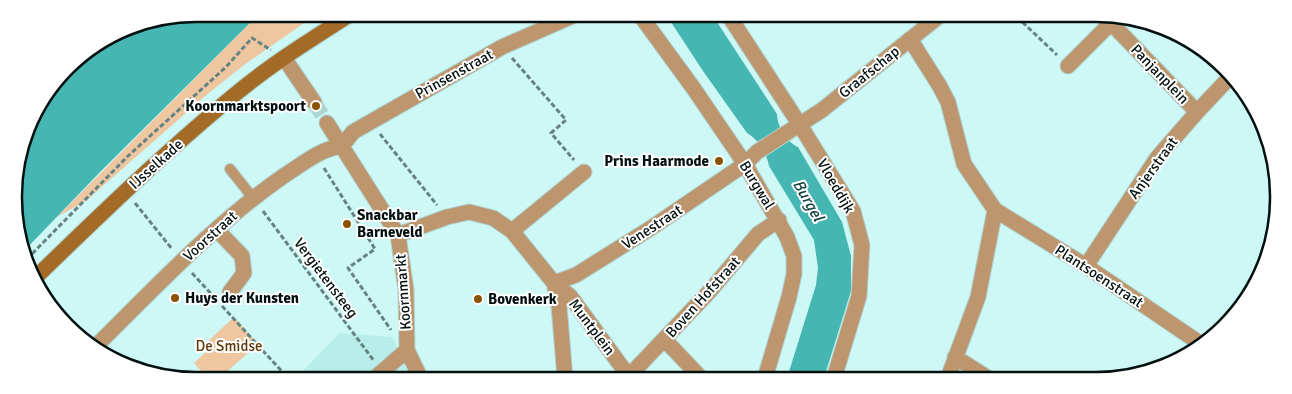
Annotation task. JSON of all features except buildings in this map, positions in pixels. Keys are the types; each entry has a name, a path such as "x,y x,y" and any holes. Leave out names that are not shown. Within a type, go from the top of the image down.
{"street":[{"name":"Burgwal","path":"645,22 694,89 745,164 779,220 794,256 789,297 767,372"},
{"name":"Vloeddijk","path":"733,22 793,129 853,211 862,245 858,296 836,372"},
{"name":"Graafschap","path":"756,152 822,110 931,22"},
{"name":"IJsselkade","path":"40,273 125,191 239,91 284,58 338,23"},
{"name":"Prinsenstraat","path":"342,146 353,132 370,122 502,47 558,23"},
{"name":"Panjanplein","path":"1068,66 1110,24"},
{"name":"Panjanplein","path":"1112,24 1197,112"},
{"path":"910,39 939,84 948,102 964,164 995,210 978,297 950,372"},
{"path":"284,58 314,102"},
{"name":"Anjerstraat","path":"1086,266 1157,158 1225,82"},
{"name":"Koornmarkt","path":"327,123 398,235 406,290 407,350"},
{"name":"Voorstraat","path":"100,342 182,261 253,198 321,151 342,146"},
{"name":"Venestraat","path":"554,283 576,275 651,228 745,164 756,152"},
{"path":"512,231 584,172"},
{"name":"Plantsoenstraat","path":"995,210 1086,266 1194,340"},
{"name":"Koornmarkt","path":"398,235 447,217 470,212 481,214 493,218 512,231 554,283"},
{"name":"Boven Hofstraat","path":"635,372 709,292 758,234 779,220"},
{"path":"217,230 242,256 244,274 230,292"},
{"name":"Muntplein","path":"554,283 570,296 626,372"},
{"name":"Muntplein","path":"554,283 559,306 565,372"},
{"path":"665,340 695,372"},
{"path":"381,372 407,350 418,372"},
{"path":"955,357 979,372"}],"lane":[{"path":"230,169 253,198"}],"path":[{"path":"1022,22 1068,66"},
{"path":"32,254 128,156 226,67 252,38 284,58"},
{"path":"502,47 566,120 552,133 584,172"},
{"path":"370,122 447,217"},
{"path":"316,155 375,249 348,268 407,350"},
{"path":"125,191 182,261 282,372"},
{"name":"Vergietensteeg","path":"253,198 378,372"}],"shaded area":[{"path":"340,333 392,337 409,372 302,372"}],"green space":[{"path":"250,23 304,23 244,65 204,97 87,200 57,217"},
{"name":"De Smidse","path":"234,317 258,344 227,372 202,372 194,363 210,348 206,343"}],"water":[{"name":"Burgel","path":"671,22 717,22 777,114 777,119 783,133 798,147 842,222 851,256 851,291 826,372 789,372 816,285 818,268 814,240 769,166 761,147 747,133"},
{"path":"186,23 250,23 101,171 30,245 23,208 23,186 28,152 40,120 66,82 100,52 120,40 141,32 163,26"}],"tunnel":[{"path":"314,102 327,123"}],"place":[{"name":"Koornmarktspoort","path":"316,106"},
{"name":"Prins Haarmode","path":"719,161"},
{"name":"Snackbar Barneveld","path":"347,224"},
{"name":"Huys der Kunsten","path":"175,298"},
{"name":"Bovenkerk","path":"478,299"}]}
